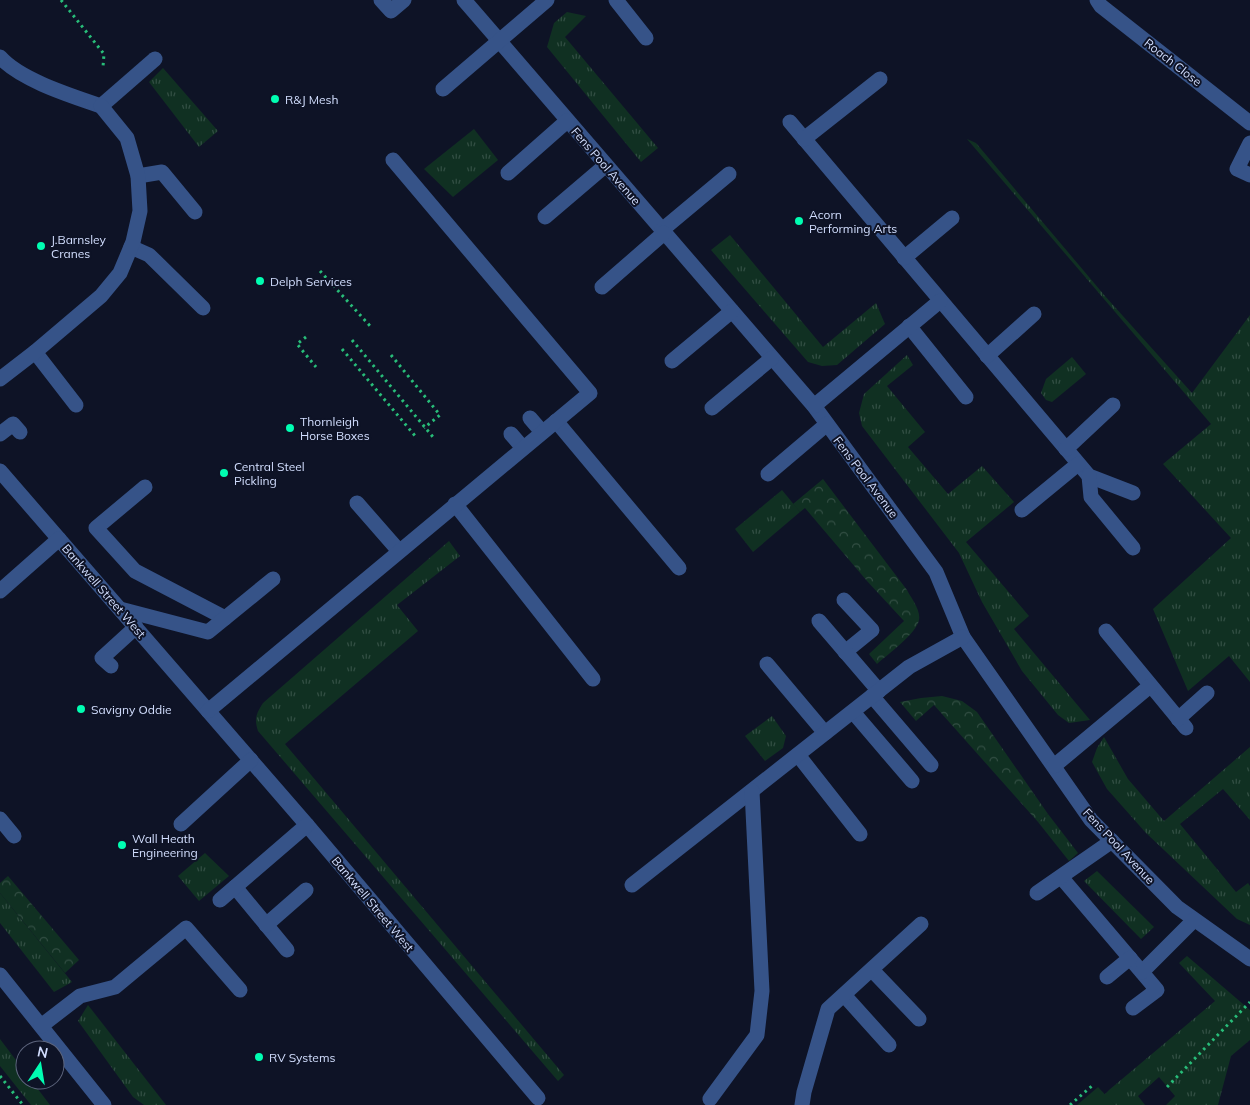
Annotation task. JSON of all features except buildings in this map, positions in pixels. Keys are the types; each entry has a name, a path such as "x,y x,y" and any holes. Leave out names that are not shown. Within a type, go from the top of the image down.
{"street":[{"path":"385,10 404,0"},
{"name":"Fens Pool Avenue","path":"464,0 814,406 936,572 963,637 1091,820 1177,907 1250,959"},
{"path":"442,89 547,0"},
{"path":"616,0 646,38"},
{"name":"Roach Close","path":"1097,0 1101,6 1250,123"},
{"path":"0,57 8,66 59,92 101,106 126,138 138,176 140,211 131,247 120,273 102,296 0,379"},
{"path":"101,106 156,59"},
{"path":"804,139 880,79"},
{"path":"508,173 567,121"},
{"path":"790,122 1089,476 1133,493"},
{"path":"1250,143 1237,169 1250,175"},
{"path":"208,711 590,393 394,160"},
{"path":"545,217 606,165"},
{"path":"138,176 162,172 196,212"},
{"path":"602,286 729,174"},
{"path":"904,258 952,218"},
{"path":"131,247 149,255 203,308"},
{"path":"814,406 940,301"},
{"path":"672,361 732,312"},
{"path":"987,356 1034,314"},
{"path":"909,326 966,397"},
{"path":"35,352 76,405"},
{"path":"712,408 772,358"},
{"path":"1066,449 1112,405"},
{"path":"530,418 542,432"},
{"path":"556,421 679,568"},
{"path":"0,434 13,424 20,432"},
{"path":"768,474 827,424"},
{"path":"511,434 523,448"},
{"path":"1022,510 1078,464"},
{"name":"Bankwell Street West","path":"0,470 307,825 538,1098"},
{"path":"1089,476 1091,497 1133,548"},
{"path":"145,486 96,528 134,571 225,618"},
{"path":"357,503 399,551"},
{"path":"455,504 593,679"},
{"path":"0,591 60,539"},
{"path":"120,609 208,632 273,579"},
{"path":"844,600 872,630 845,652"},
{"path":"819,621 931,765"},
{"path":"111,666 102,658 136,627"},
{"path":"1106,631 1182,724 1207,693"},
{"path":"632,885 909,667 963,637"},
{"path":"767,664 825,733"},
{"path":"1054,766 1150,686"},
{"path":"853,712 912,781"},
{"path":"798,755 860,834"},
{"path":"181,824 251,760"},
{"path":"710,1099 757,1035 762,991 752,791"},
{"path":"0,818 14,836"},
{"path":"220,900 307,825"},
{"path":"1037,893 1112,841"},
{"path":"1061,877 1157,990 1133,1008"},
{"path":"234,887 287,950"},
{"path":"266,925 306,890"},
{"path":"1142,972 1194,920"},
{"path":"802,1105 804,1092 828,1010 921,924"},
{"path":"41,1026 80,996 115,987 186,928 240,990"},
{"path":"1107,977 1130,958"},
{"path":"872,970 919,1019"},
{"path":"0,975 104,1105"},
{"path":"844,995 889,1045"}],"path":[{"path":"62,0 104,54 101,106"},
{"path":"320,271 371,327"},
{"path":"306,337 297,344 316,367"},
{"path":"352,340 432,437"},
{"path":"342,349 416,437"},
{"path":"391,355 440,414 424,428"},
{"path":"1168,1087 1250,1002"},
{"path":"0,1076 23,1105"},
{"path":"1070,1105 1092,1085"}],"green space":[{"path":"567,12 586,16 565,37 658,148 641,162 547,47 554,23"},
{"path":"163,68 218,131 199,147 149,82"},
{"path":"474,129 498,160 453,197 424,169"},
{"path":"967,139 976,143 1105,296 1192,393 1250,315 1250,682 1229,656 1188,691 1153,609 1231,538 1163,464 1211,424"},
{"path":"730,235 823,347 876,303 885,324 837,365 822,366 808,362 711,250"},
{"path":"907,355 913,365 887,386 925,432 908,447 948,494 982,466 1014,502 966,542 1029,616 1014,629 1090,720 1069,723 1058,715 1022,671 982,602 959,553 862,426 859,413 864,394"},
{"path":"1072,357 1086,374 1052,402 1046,400 1041,393 1046,379"},
{"path":"823,479 907,590 919,612 919,620 913,631 877,664 869,654 904,621 805,508 800,512 793,504"},
{"path":"782,490 800,512 753,552 735,529"},
{"path":"449,541 460,556 397,605 418,631 285,744 564,1075 558,1081 258,731 256,723 256,717 263,703"},
{"path":"942,696 962,701 977,712 1048,814 1038,822 934,705 916,721 900,702"},
{"path":"772,716 786,736 783,748 765,761 745,736"},
{"path":"1104,737 1128,779 1164,821 1250,747 1250,820 1223,789 1180,824 1236,892 1248,883 1250,886 1250,925 1237,919 1146,833 1107,789 1092,762 1097,748"},
{"path":"1048,814 1078,853 1069,861 1038,822"},
{"path":"205,853 229,876 199,901 178,876"},
{"path":"1097,871 1154,927 1141,939 1084,881"},
{"path":"8,876 79,960 65,973 0,893 0,883"},
{"path":"0,893 72,982 54,992 0,923"},
{"path":"1187,956 1250,1010 1250,1040 1231,1056 1218,1105 1166,1105 1175,1096 1159,1077 1138,1096 1145,1105 1115,1105 1104,1095 1215,1001 1179,963"},
{"path":"88,1005 166,1105 144,1105 133,1097 78,1021"},
{"path":"0,1039 15,1059 15,1085 0,1066"},
{"path":"1098,1087 1115,1105 1077,1105"},
{"path":"19,1090 39,1090 50,1105 31,1105"}],"place":[{"name":"R&J Mesh","path":"275,99"},
{"name":"Acorn Performing Arts","path":"799,221"},
{"name":"J.Barnsley Cranes","path":"41,246"},
{"name":"Delph Services","path":"260,281"},
{"name":"Thornleigh Horse Boxes","path":"290,428"},
{"name":"Central Steel Pickling","path":"224,473"},
{"name":"Savigny Oddie","path":"81,709"},
{"name":"Wall Heath Engineering","path":"122,845"},
{"name":"RV Systems","path":"259,1057"}]}
